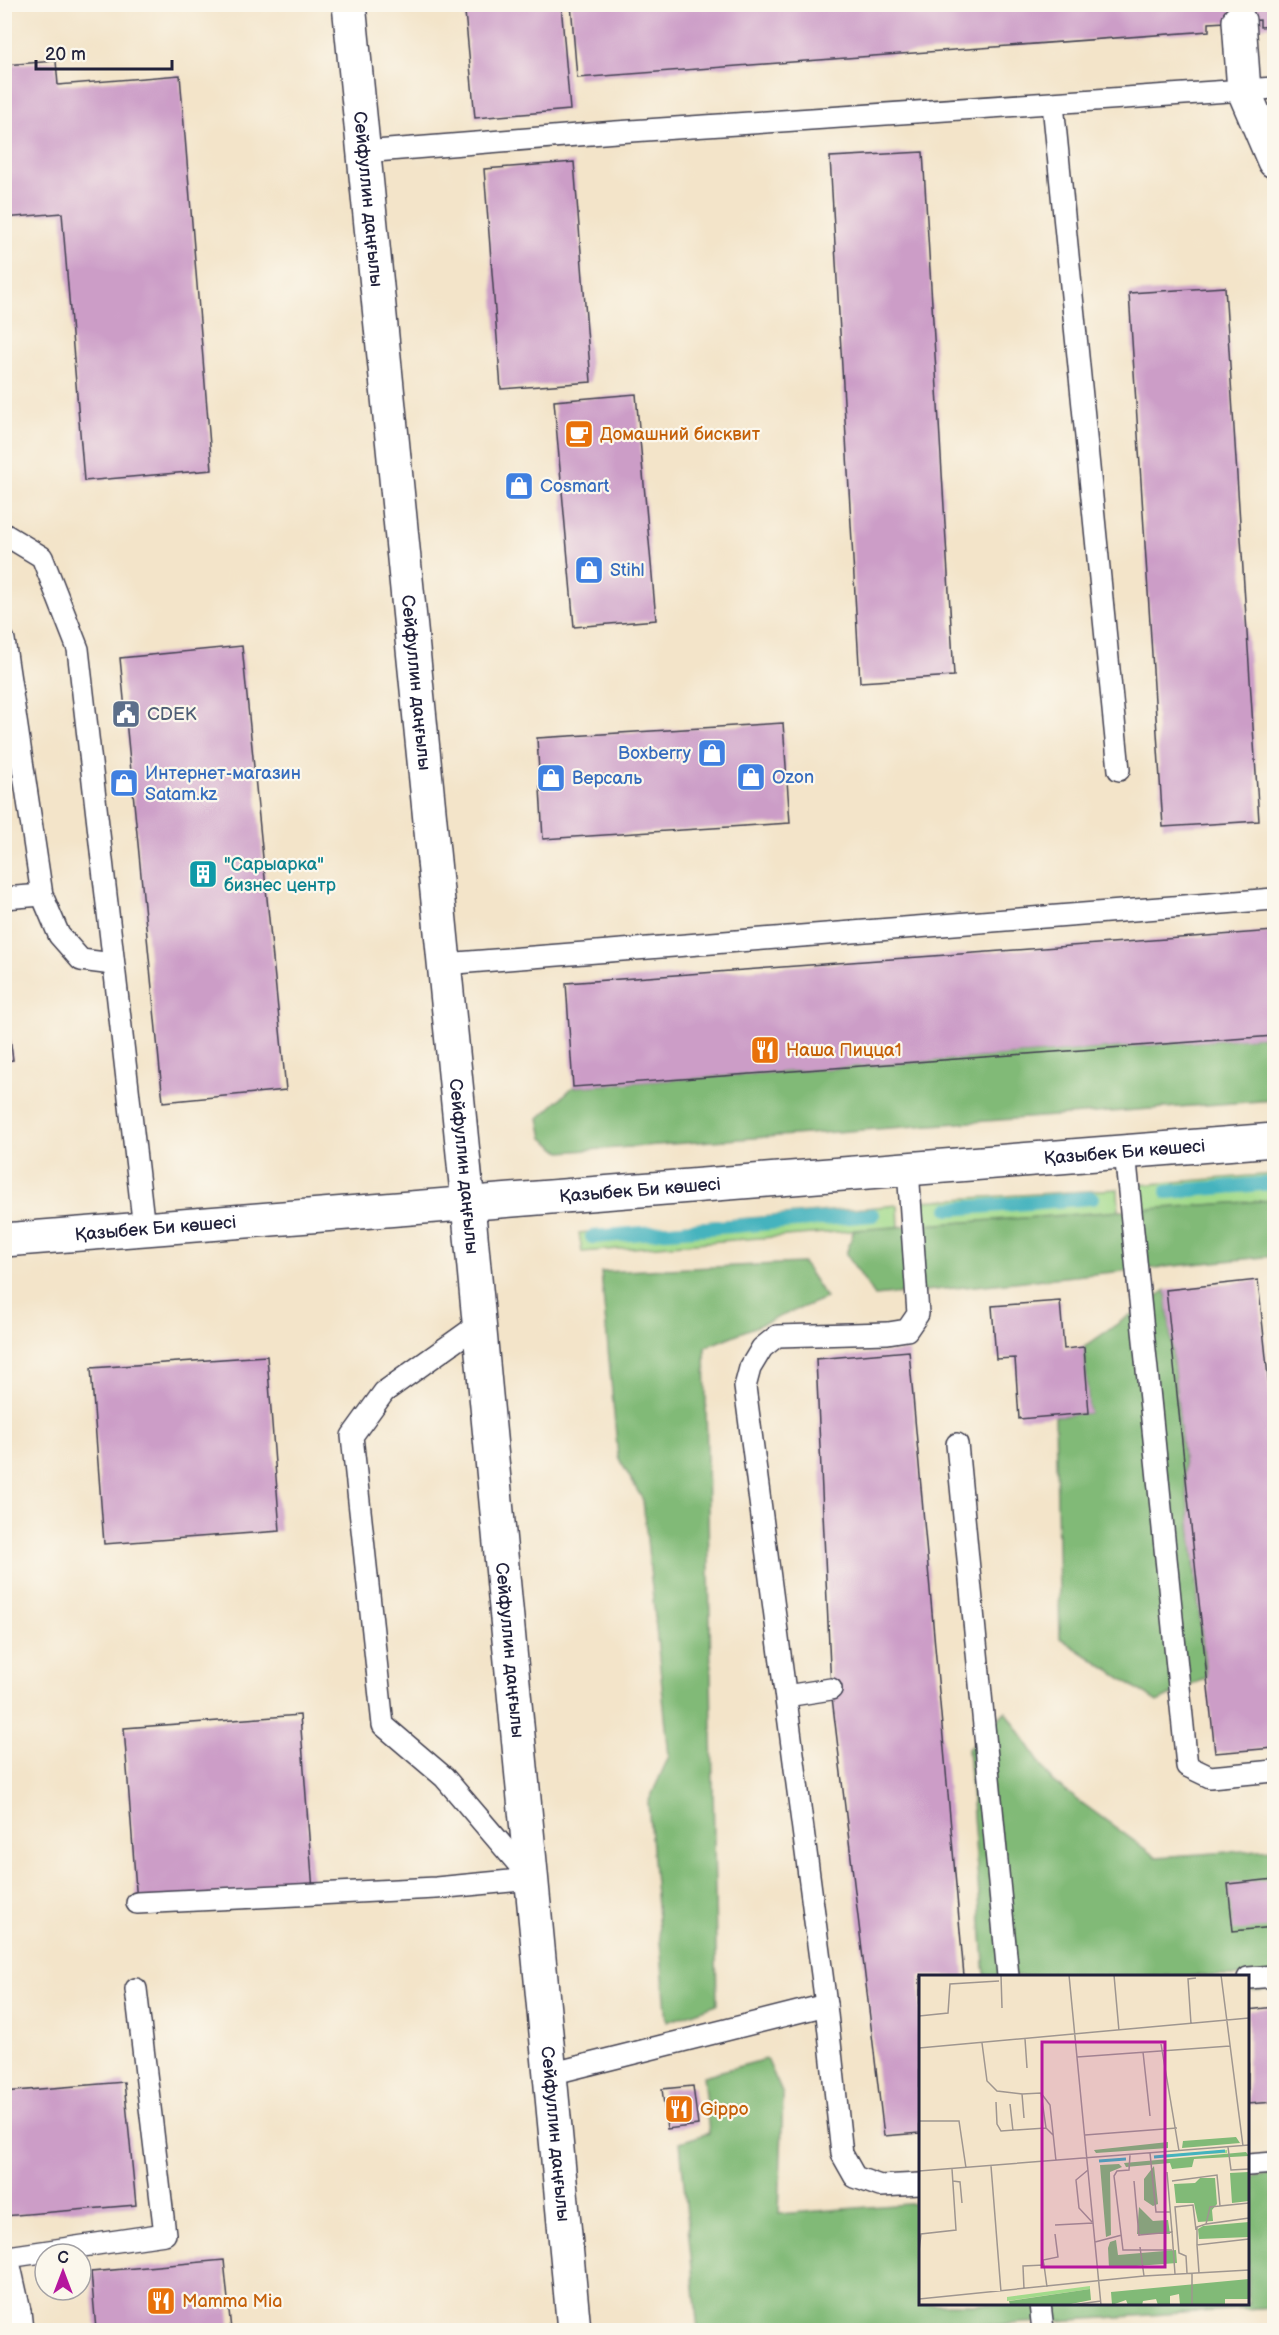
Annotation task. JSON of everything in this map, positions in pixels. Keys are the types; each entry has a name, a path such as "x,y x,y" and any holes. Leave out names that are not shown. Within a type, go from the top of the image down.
{"main road":[{"name":"Сейфуллин даңғылы","path":"349,4 468,1204 574,2331"},
{"path":"1239,21 1259,89 1275,161"},
{"name":"Қазыбек Би көшесі","path":"4,1240 1275,1140"}],"lane":[{"path":"363,152 616,132 1259,89"},
{"path":"1053,104 1119,770"},
{"path":"4,534 42,557 78,650 144,1229"},
{"path":"4,640 42,895 59,935 81,960 113,964"},
{"path":"4,898 42,895"},
{"path":"444,964 1275,899"},
{"path":"1125,1152 1187,1766 1210,1777 1275,1771"},
{"path":"908,1169 918,1314 907,1330 888,1333 777,1336 762,1348 750,1368 746,1387 826,2005 842,2154 855,2177 880,2186 919,2184"},
{"path":"479,1324 384,1392 352,1436 383,1725 444,1777 531,1879"},
{"path":"957,1444 1008,1975"},
{"path":"786,1696 831,1689"},
{"path":"137,1903 436,1888 531,1879"},
{"path":"1249,1978 1275,1976"},
{"path":"16,2318 8,2257 165,2234 136,1989"},
{"path":"550,2074 826,2005"},
{"path":"1249,2165 1275,2163"},
{"path":"1040,2305 1043,2331"}],"green space":[{"path":"1274,1036 1274,1100 561,1152 543,1138 539,1118 573,1087"},
{"path":"1274,1174 1274,1200 1141,1210 1138,1185"},
{"path":"1118,1189 1119,1212 925,1225 922,1201"},
{"path":"1274,1200 1274,1256 875,1296 846,1254 854,1230"},
{"path":"898,1205 899,1227 582,1252 579,1233"},
{"path":"803,1263 826,1298 705,1347 717,2004 667,2022 648,1803 669,1756 643,1500 618,1457 601,1272"},
{"path":"1166,1290 1206,1678 1157,1702 1060,1638 1055,1416 1089,1413 1084,1347"},
{"path":"1006,1711 1052,1781 1156,1857 1274,1849 1274,1990 1249,1990 1249,1975 985,1975 968,1749"},
{"path":"767,2059 783,2095 779,2214 919,2203 919,2305 1249,2305 1249,2176 1274,2174 1274,2307 918,2330 698,2330 680,2142 709,2133 703,2076"}],"building":[{"path":"561,4 570,110 475,118 465,12"},
{"path":"571,4 1274,4 1274,26 1260,27 1260,20 1209,23 1209,31 577,78"},
{"path":"56,61 58,85 180,75 212,470 84,481 62,213 4,218 4,65"},
{"path":"923,152 954,676 860,682 830,157"},
{"path":"574,162 591,382 501,389 484,169"},
{"path":"1225,287 1259,821 1163,827 1129,293"},
{"path":"636,394 656,620 574,627 554,401"},
{"name":"\"Сарыарка\" бизнес центр","path":"242,646 286,1090 163,1102 120,658"},
{"path":"783,723 790,823 543,839 537,738"},
{"path":"1274,931 1274,1036 573,1087 566,983"},
{"path":"4,991 13,1060 4,1061"},
{"path":"1258,1280 1274,1435 1274,1748 1215,1753 1166,1290"},
{"path":"1060,1301 1064,1349 1084,1347 1089,1413 1019,1419 1015,1358 996,1359 992,1306"},
{"path":"909,1351 964,1975 919,1975 919,2133 884,2136 831,1689 816,1359"},
{"path":"267,1356 280,1531 104,1544 91,1368"},
{"path":"300,1715 313,1891 137,1903 124,1728"},
{"path":"1274,1879 1274,1927 1233,1931 1228,1884"},
{"path":"1274,2007 1274,2102 1249,2104 1249,2010"},
{"path":"124,2082 136,2205 4,2216 4,2092"},
{"path":"693,2086 698,2125 667,2129 662,2089"},
{"name":"Mamma Mia","path":"224,2260 231,2330 96,2330 93,2272"}],"waterway":[{"path":"1167,1192 1274,1183"},
{"path":"949,1209 1092,1198"},
{"path":"592,1237 873,1215"}],"place":[{"name":"Домашний бисквит","path":"579,434"},
{"name":"Cosmart","path":"519,486"},
{"name":"Stihl","path":"589,570"},
{"name":"CDEK","path":"126,714"},
{"name":"Boxberry","path":"712,753"},
{"name":"Ozon","path":"751,777"},
{"name":"Версаль","path":"551,778"},
{"name":"Интернет-магазин Satam.kz","path":"124,783"},
{"name":"\"Сарыарка\" бизнес центр","path":"203,874"},
{"name":"Наша Пицца1","path":"765,1050"},
{"name":"Gippo","path":"679,2109"},
{"name":"Mamma Mia","path":"161,2301"}]}
